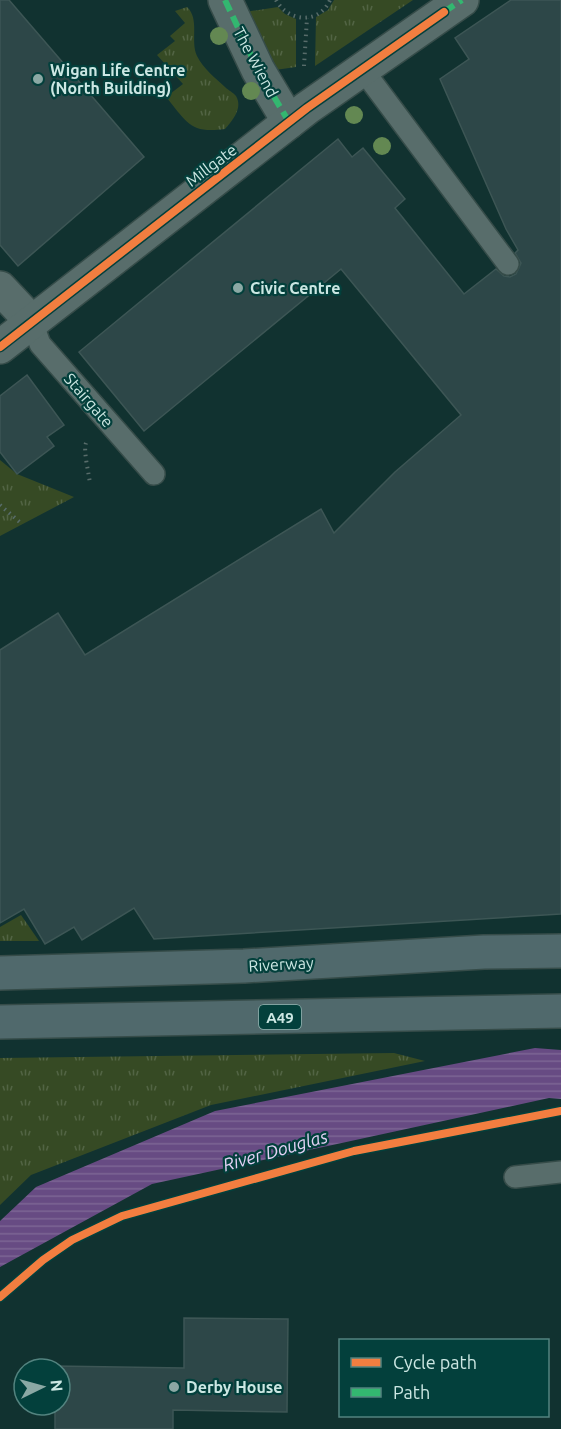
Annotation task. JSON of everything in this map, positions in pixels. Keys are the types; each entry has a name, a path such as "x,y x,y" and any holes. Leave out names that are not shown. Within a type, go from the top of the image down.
{"highway":[{"name":"Riverway","path":"0,973 244,966 484,952 561,951"},
{"name":"A49","path":"0,1022 561,1011"}],"street":[{"name":"The Wiend","path":"225,0 258,70 289,122"},
{"name":"Millgate","path":"0,347 289,122 453,6"},
{"path":"0,288 32,322"}],"lane":[{"path":"363,70 508,264"},
{"name":"Stairgate","path":"32,322 40,344 154,474"},
{"path":"515,1176 561,1172"}],"path":[{"path":"276,0 286,13 298,18 307,18 319,14 330,0"},
{"path":"0,505 22,524"}],"green space":[{"path":"334,0 413,0 315,66 316,17 328,10"},
{"path":"187,7 193,18 197,56 206,69 238,100 236,114 225,129 196,128 166,97 183,84 157,55 175,41 170,36 185,23 175,11"},
{"path":"278,7 285,14 296,19 296,67 275,70 245,12"},
{"path":"0,460 17,474 74,497 0,536"},
{"path":"21,915 39,941 0,941 0,927"},
{"path":"394,1053 425,1061 211,1105 31,1175 0,1205 0,1058"}],"water":[{"name":"River Douglas","path":"535,1048 561,1050 561,1099 549,1098 152,1184 0,1267 0,1221 36,1187 215,1111"}],"building":[{"name":"Wigan Life Centre (North Building)","path":"0,0 9,0 144,157 18,266 0,245"},
{"path":"511,0 561,0 561,914 154,939 134,908 82,940 74,927 45,944 24,909 0,923 0,650 58,613 85,655 321,509 334,533 395,472 461,415 341,269 144,431 79,352 338,139 352,157 363,148 405,199 395,208 464,294 496,269 504,276 510,277 516,274 521,263 515,253 518,250 506,229 440,79 469,59 455,38"},
{"path":"27,375 64,425 47,437 54,446 17,474 0,452 0,396"},
{"name":"Derby House","path":"184,1318 288,1319 287,1412 173,1410 173,1429 55,1429 55,1417 72,1417 72,1366 184,1368"}],"marked path":[{"path":"225,0 258,70 289,122"},
{"path":"444,12 462,0"}],"cycle path":[{"path":"0,347 307,108 444,12"},
{"path":"0,1297 43,1260 72,1240 122,1216 354,1151 561,1111"}],"place":[{"name":"Wigan Life Centre (North Building)","path":"38,79"},
{"name":"Civic Centre","path":"238,288"},
{"name":"Derby House","path":"174,1387"}]}
